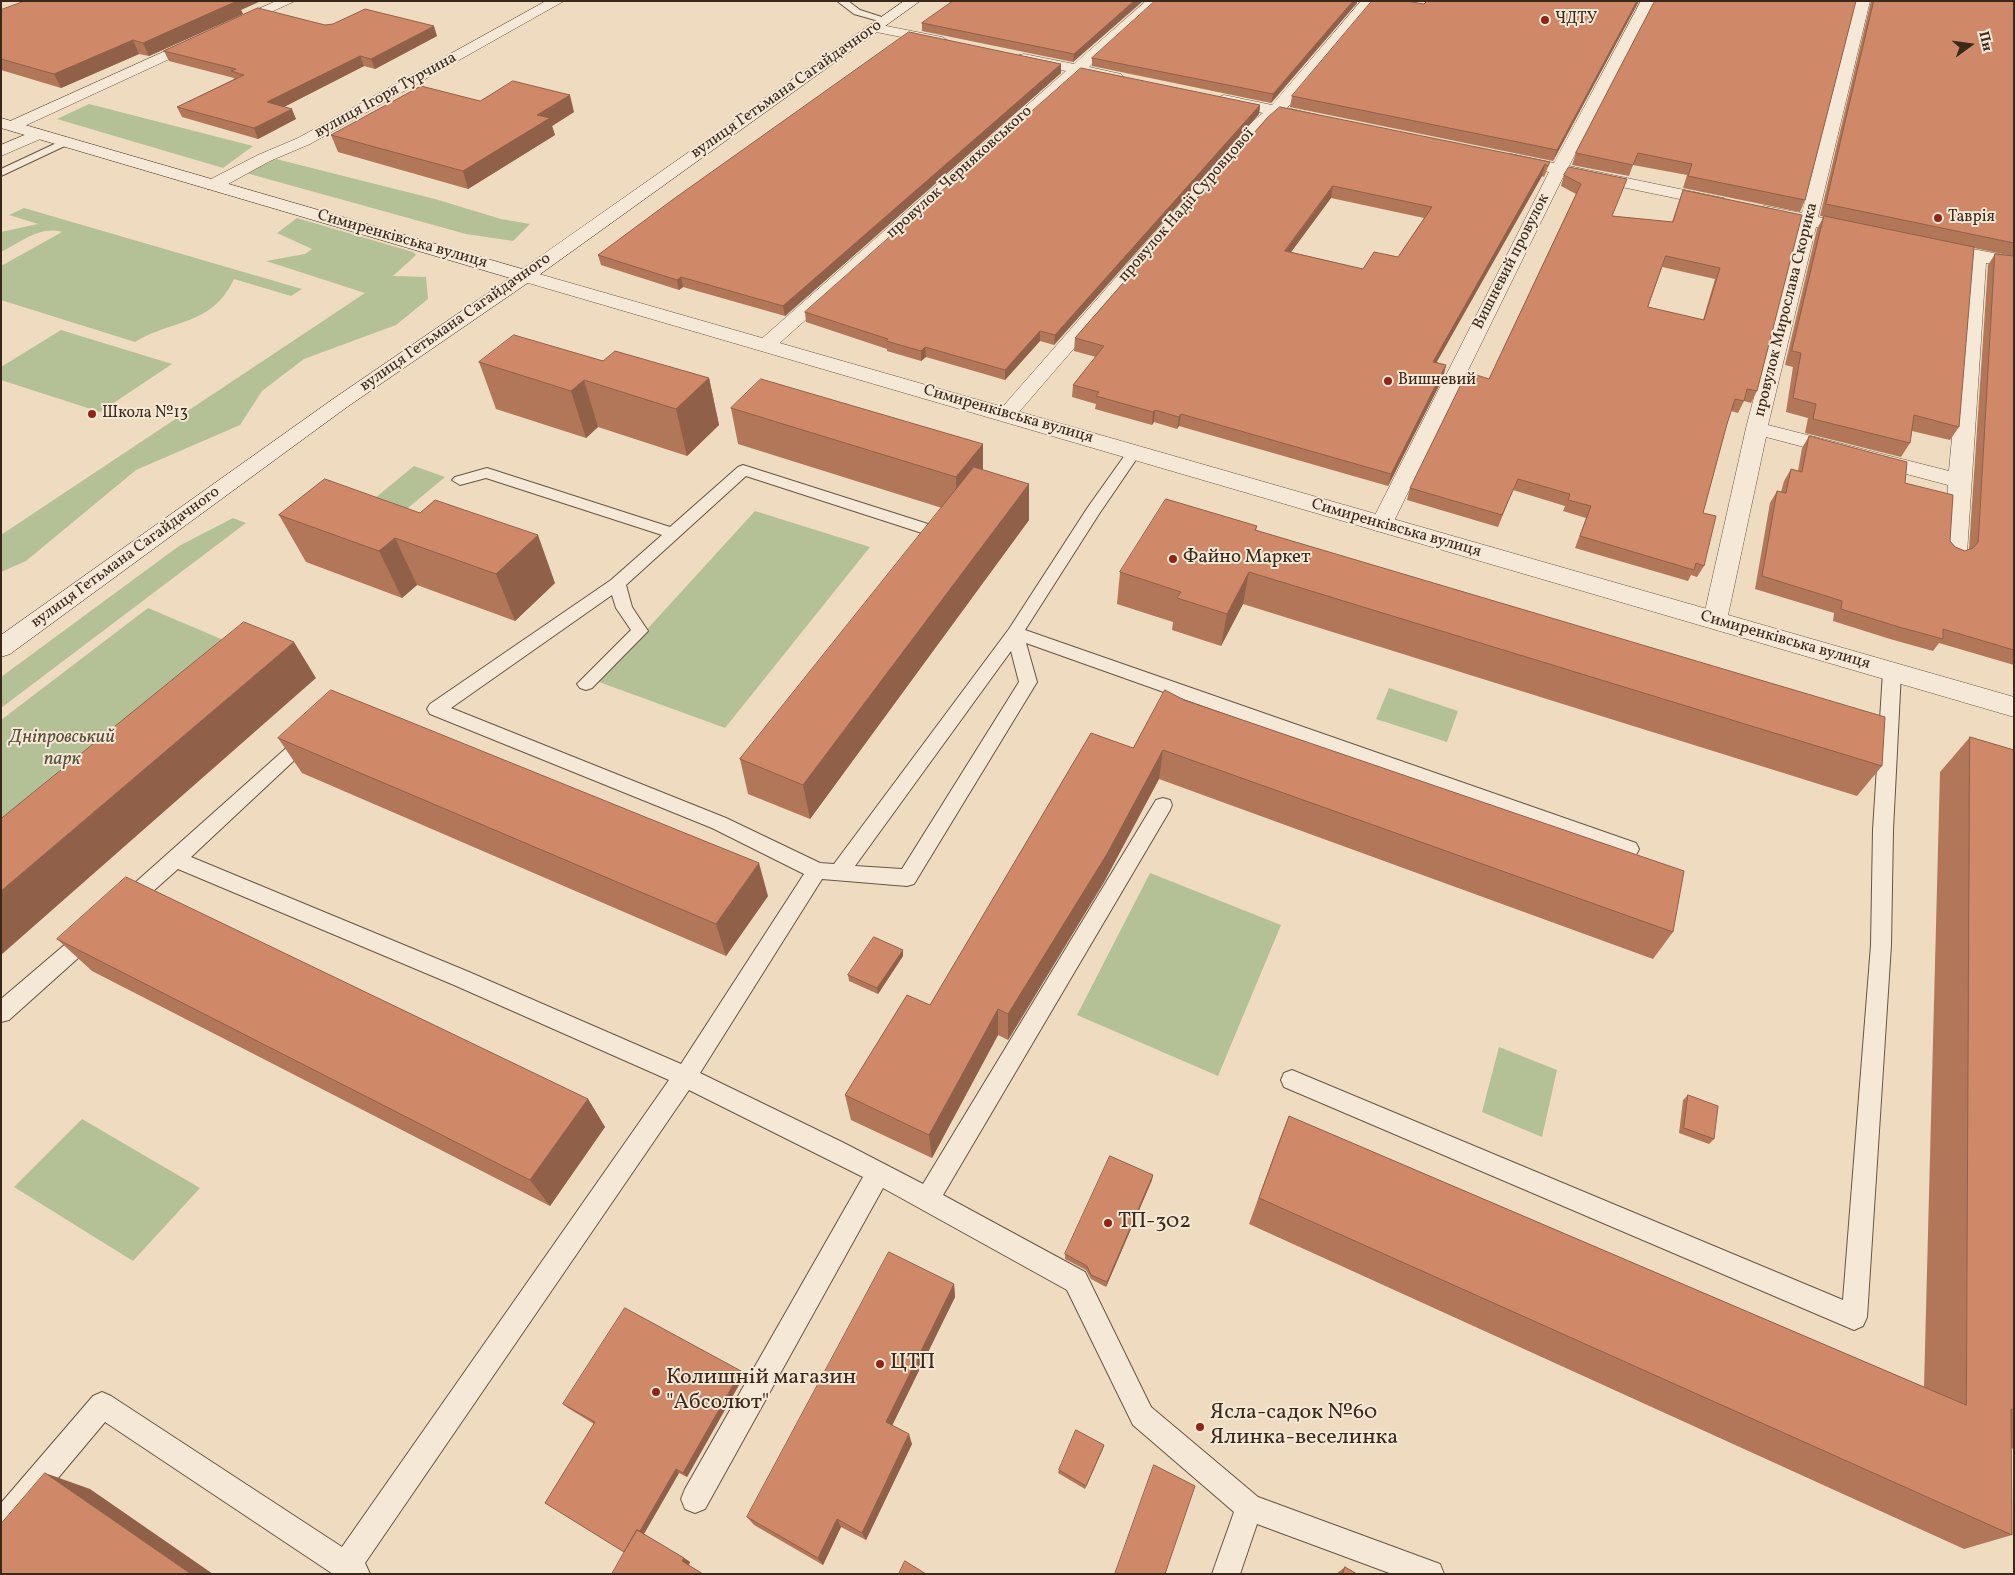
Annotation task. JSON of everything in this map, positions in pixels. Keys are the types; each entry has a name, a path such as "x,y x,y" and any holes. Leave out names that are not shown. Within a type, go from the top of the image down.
{"street":[{"path":"6,125 288,1"},
{"name":"вулиця Ігоря Турчина","path":"213,185 264,158 304,141 557,1"},
{"name":"вулиця Гетьмана Сагайдачного","path":"1,648 340,402 525,276 913,1"},
{"name":"провулок Черняховського","path":"766,345 1154,1"},
{"name":"провулок Надії Суровцової","path":"1006,415 1259,124 1277,110 1369,1"},
{"name":"Вишневий провулок","path":"1381,525 1560,169 1648,1"},
{"name":"провулок Мирослава Скорика","path":"1716,620 1757,428 1863,1"},
{"path":"881,24 954,44"},
{"path":"1011,55 1134,81"},
{"path":"1210,97 1326,120"},
{"name":"Симиренківська вулиця","path":"6,125 2014,707"},
{"path":"1,151 39,134"},
{"path":"1491,155 1732,204"},
{"path":"1751,208 1874,234"},
{"path":"1921,243 2014,263"},
{"path":"1955,553 1977,255"},
{"path":"1757,428 1959,481"}],"lane":[{"path":"842,1 857,12 881,24"},
{"path":"1,173 65,142"},
{"path":"839,873 1015,633 1134,451"},
{"path":"922,528 743,470 617,584 436,709 719,823 817,871 906,878 1028,682 1015,633"},
{"path":"460,480 487,473 672,533"},
{"path":"586,684 640,631 624,608 617,584"},
{"path":"1015,633 1629,849"},
{"path":"1292,1080 1854,1317 1881,945 1883,830 1880,718 1892,672"},
{"path":"1,1013 176,859 320,728"},
{"path":"927,1200 1163,806"},
{"path":"176,859 686,1075 879,1172 1076,1281 1142,1416 1249,1507 1430,1574"},
{"path":"1,1524 102,1405 351,1570 686,1075 817,871"},
{"path":"695,1499 879,1172"},
{"path":"1226,1574 1249,1507"}],"green space":[{"path":"89,104 253,146 223,168 57,119"},
{"path":"276,159 435,199 501,219 530,224 513,241 466,234 246,173"},
{"path":"24,208 302,289 291,296 234,279 225,294 203,314 135,342 1,300 1,266 62,232 54,230 38,233 1,252 1,232 38,224 9,215"},
{"path":"297,218 413,252 416,255 393,276 426,277 428,299 396,325 304,359 262,391 240,425 136,470 26,561 1,572 1,535 365,293 266,261 305,254 312,249 277,233"},
{"path":"61,330 172,364 100,412 1,380 1,367"},
{"path":"414,466 445,477 390,523 358,512"},
{"path":"755,511 870,547 725,728 599,682"},
{"path":"233,518 246,523 1,708 1,677 179,546"},
{"name":"Дніпровський парк","path":"148,608 266,658 1,881 1,720"},
{"path":"1389,688 1458,711 1447,742 1376,719"},
{"path":"1150,873 1281,925 1218,1076 1077,1015"},
{"path":"1499,1047 1557,1070 1542,1137 1482,1112"},
{"path":"82,1119 200,1188 133,1261 14,1187"}],"building":[{"path":"25,1 237,1 143,43 133,40 54,74 1,59 1,10"},
{"path":"953,1 1134,1 1074,54 922,23"},
{"path":"1155,1 1353,1 1273,94 1092,58"},
{"path":"1372,1 1406,1 1424,4 1427,1 1637,1 1557,150 1292,96"},
{"path":"1655,1 1856,1 1805,200 1688,176 1692,164 1638,153 1633,165 1576,153"},
{"path":"1874,1 2014,1 2014,243 1826,204"},
{"path":"258,8 325,25 333,24 365,9 434,26 371,59 360,56 267,102 292,109 254,128 177,107 244,75 231,71 236,69 164,51"},
{"path":"909,32 1061,64 783,306 681,277 677,280 598,255 675,198"},
{"path":"1081,68 1260,105 1055,335 1040,331 1005,370 925,347 921,351 886,341 888,339 805,312"},
{"path":"513,81 570,95 537,115 550,118 463,171 331,135 421,86 480,101"},
{"path":"1280,107 1550,162 1548,166 1545,164 1433,362 1446,365 1391,474 1181,414 1179,417 1155,410 1153,412 1096,396 1099,392 1073,385 1104,346 1075,338 1268,117","holes":["1333,186 1432,207 1398,257 1374,252 1363,269 1285,251"]},
{"path":"1569,167 1627,179 1612,216 1673,222 1683,190 1802,215 1757,391 1747,389 1744,401 1735,399 1727,424 1703,513 1716,516 1704,566 1696,563 1694,570 1580,536 1591,506 1568,500 1570,494 1518,479 1502,515 1410,488 1467,372 1489,379 1581,184 1564,175","holes":["1666,256 1720,268 1704,320 1648,307"]},
{"path":"1824,216 1974,247 1959,427 1914,415 1910,443 1813,419 1816,404 1793,398 1801,353 1792,351"},
{"path":"1995,254 2014,256 2014,650 1943,629 1943,639 1899,627 1841,609 1842,601 1762,576 1777,491 1786,493 1791,469 1802,472 1809,436 1907,462 1905,483 1953,495 1950,541 1955,547 1965,551 1973,548 1978,542"},
{"path":"514,335 603,361 615,351 709,378 676,409 584,380 571,391 479,362"},
{"path":"761,379 983,444 956,477 731,408"},
{"path":"974,467 1029,484 803,785 740,759"},
{"path":"325,479 420,513 435,500 538,535 496,574 395,538 379,551 279,515"},
{"path":"1166,499 1257,526 1255,530 1885,717 1882,766 1249,572 1227,614 1177,598 1181,592 1120,572"},
{"path":"244,622 294,642 1,891 1,819"},
{"path":"331,690 759,863 716,924 278,738"},
{"path":"1165,690 1184,700 1684,871 1673,932 1163,750 1107,854 1008,1014 998,1009 929,1135 845,1095 907,995 930,1005 1091,733 1133,748"},
{"path":"1970,737 2014,750 2014,1411 2011,1409 2012,1535 1259,1198 1289,1116 1966,1405"},
{"path":"126,877 588,1099 530,1180 57,939"},
{"path":"874,937 903,950 877,988 848,975"},
{"path":"1688,1095 1718,1106 1714,1139 1684,1128"},
{"name":"ТП-302","path":"1110,1156 1153,1175 1107,1282 1091,1275 1087,1266 1065,1254"},
{"name":"ЦТП","path":"889,1252 954,1284 886,1422 909,1434 862,1533 837,1519 818,1558 747,1517"},
{"path":"625,1308 741,1371 683,1473 676,1469 640,1531 637,1530 624,1552 545,1503 595,1422 563,1404"},
{"path":"1076,1430 1104,1445 1086,1486 1059,1470"},
{"path":"1154,1465 1195,1486 1165,1574 1115,1574"},
{"path":"45,1473 191,1574 1,1574 1,1524"},
{"path":"637,1530 684,1558 682,1561 703,1574 612,1574"},
{"path":"905,1561 926,1574 899,1574"},
{"path":"1345,1567 1357,1574 1343,1574"}],"place":[{"name":"ЧДТУ","path":"1545,20"},
{"name":"Таврія","path":"1938,218"},
{"name":"Вишневий","path":"1388,381"},
{"name":"Школа №13","path":"92,414"},
{"name":"Файно Маркет","path":"1173,559"},
{"name":"ТП-302","path":"1108,1223"},
{"name":"ЦТП","path":"880,1364"},
{"name":"Колишній магазин \"Абсолют\"","path":"656,1392"},
{"name":"Ясла-садок №60 Ялинка-веселинка","path":"1200,1427"}]}
